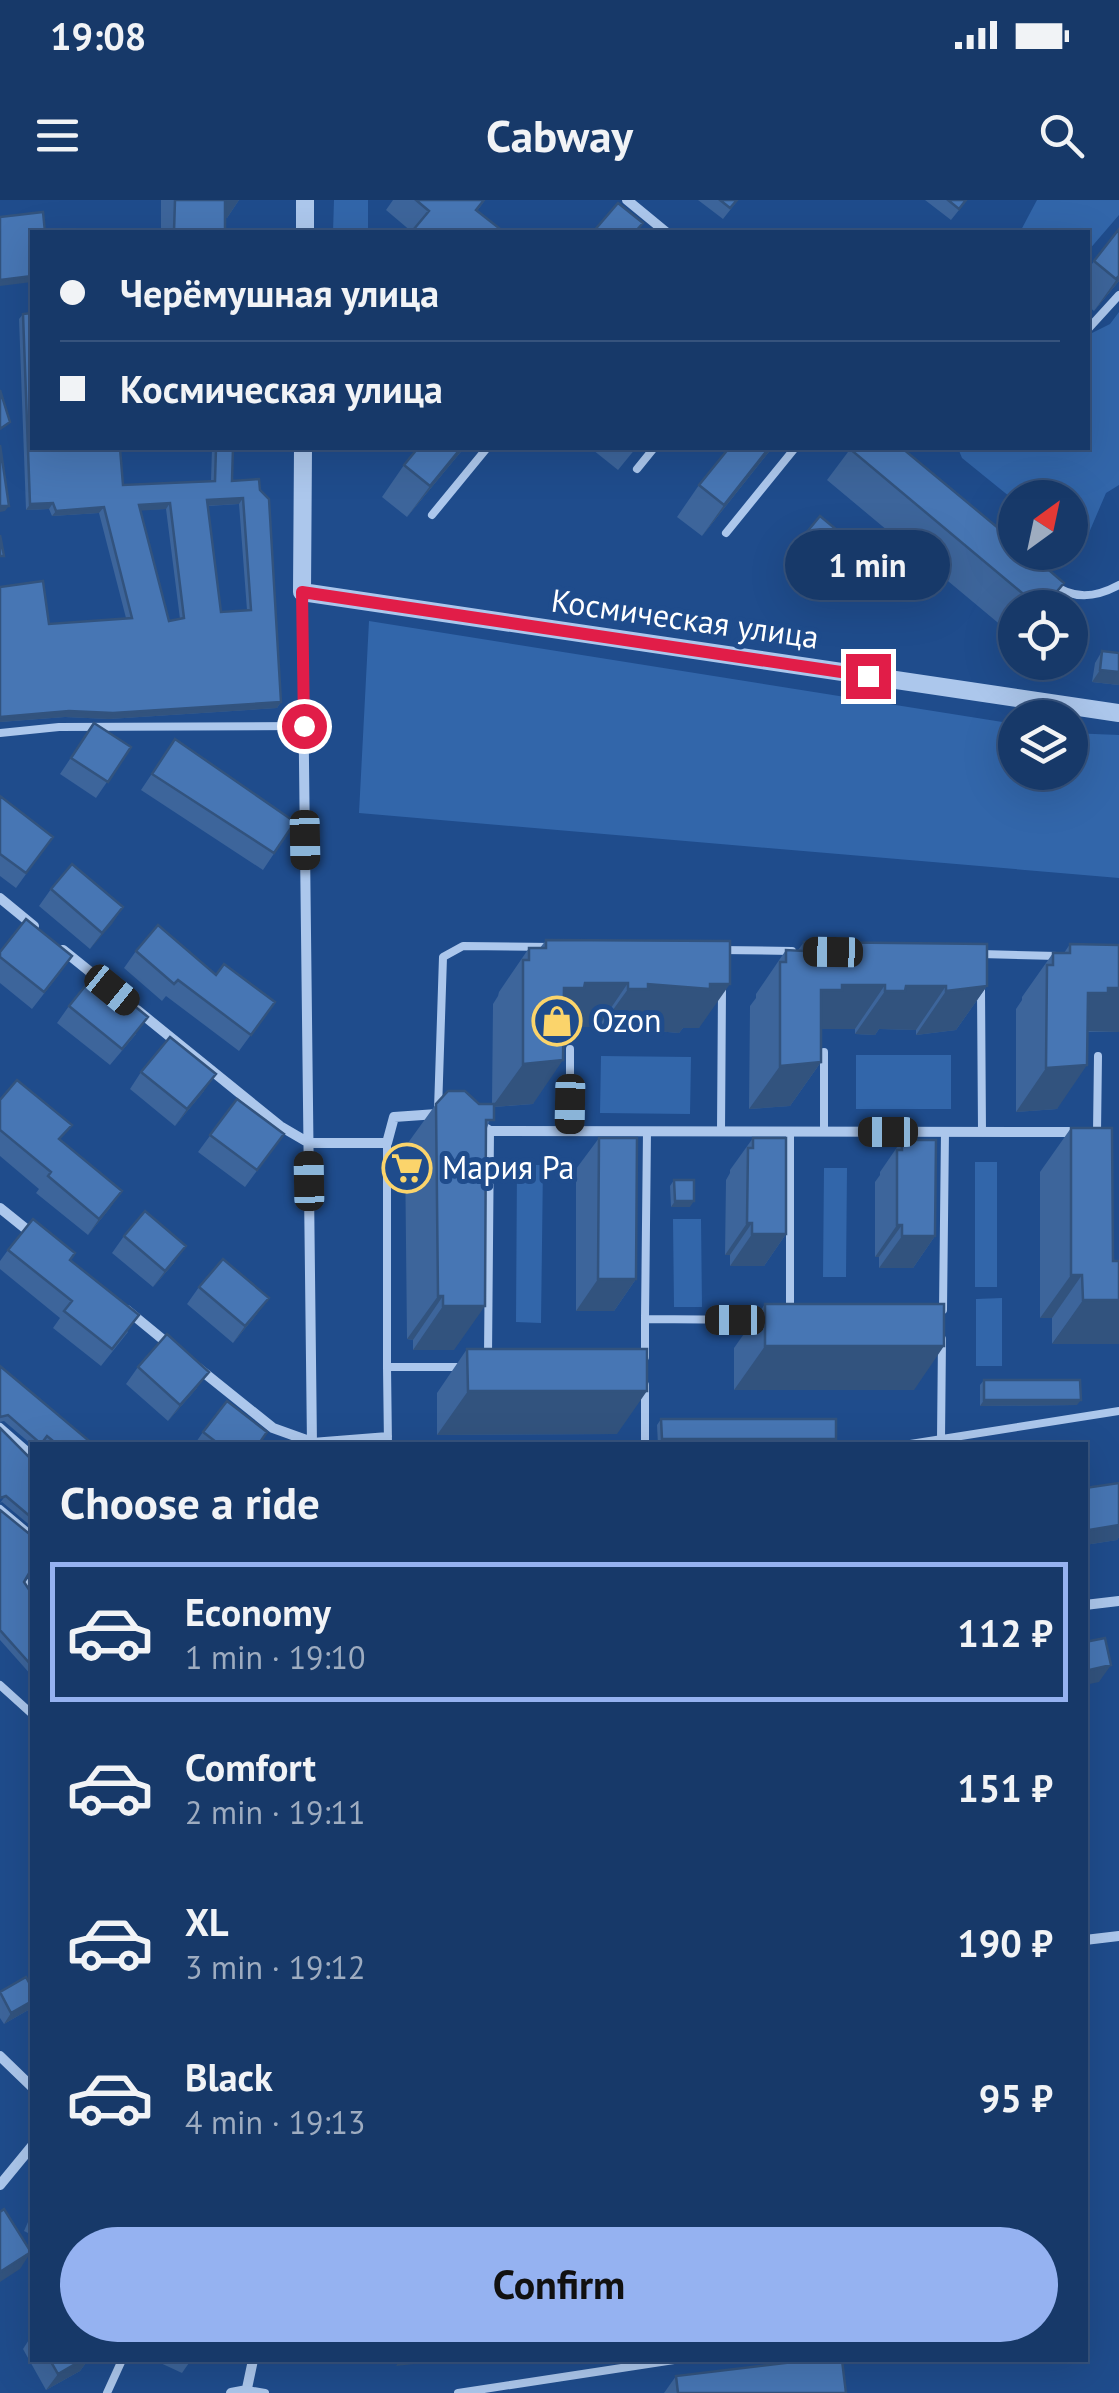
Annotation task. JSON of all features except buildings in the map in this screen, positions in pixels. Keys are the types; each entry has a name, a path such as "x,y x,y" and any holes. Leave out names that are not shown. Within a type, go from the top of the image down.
{"street":[{"path":"304,230 305,200"},
{"path":"626,200 663,230"},
{"path":"303,450 312,1442"},
{"name":"Космическая улица","path":"302,592 1119,713"},
{"path":"0,898 44,934"},
{"path":"59,946 118,994"},
{"path":"132,1006 280,1126 309,1144 387,1143 394,1118 438,1114 458,1115 490,1130 1110,1132"},
{"path":"0,1208 51,1249"},
{"path":"110,1296 273,1428 309,1442"},
{"path":"1088,1606 1119,1601"},
{"path":"1088,1940 1119,1936"},
{"path":"0,2056 30,2084"},
{"path":"0,2186 30,2148"},
{"path":"231,2393 246,2392 253,2362"}],"lane":[{"path":"1090,327 1119,294"},
{"path":"432,514 485,450"},
{"path":"637,469 652,450"},
{"path":"726,533 793,450"},
{"path":"1046,578 1060,590 1086,596 1119,585"},
{"path":"0,733 59,728 304,726"},
{"path":"438,1114 443,957 463,946 567,947"},
{"path":"703,950 802,951"},
{"path":"722,950 722,1131"},
{"path":"961,954 1060,956"},
{"path":"981,954 982,1132"},
{"path":"570,1049 570,1131"},
{"path":"824,1052 824,1131"},
{"path":"1097,1132 1098,1056"},
{"path":"488,1367 490,1130"},
{"path":"645,1442 646,1131"},
{"path":"790,1131 790,1320"},
{"path":"941,1439 945,1132"},
{"path":"337,1442 388,1440 387,1143"},
{"path":"645,1319 773,1320"},
{"path":"387,1367 471,1367"},
{"path":"922,1442 1119,1410"},
{"path":"0,1427 30,1453"},
{"path":"0,1509 30,1534"},
{"path":"0,1685 30,1712"},
{"path":"107,2393 121,2362"},
{"path":"458,2393 661,2362"},
{"path":"246,2392 265,2393"}],"shaded area":[{"path":"334,200 368,200 368,230 333,230"},
{"path":"1037,200 1119,200 1119,215 1090,249 1090,230 1021,230"},
{"path":"1119,312 1119,485 1106,493 1088,535 1088,480 998,480 998,487 962,458 959,450 1090,450 1090,334 1110,324"},
{"path":"369,621 998,721 998,790 1088,790 1088,734 1119,735 1119,878 359,813"},
{"path":"856,1055 951,1055 951,1109 856,1109"},
{"path":"601,1056 691,1057 690,1114 600,1113"},
{"path":"975,1162 997,1162 997,1287 975,1287"},
{"path":"517,1165 543,1165 541,1323 516,1322"},
{"path":"824,1168 847,1168 846,1277 823,1277"},
{"path":"673,1219 701,1219 702,1307 674,1307"},
{"path":"1002,1298 1002,1366 976,1366 976,1299"}],"place":[{"name":"Ozon","path":"557,1021"},
{"name":"Мария Ра","path":"407,1168"}],"route":[{"path":"304,726 302,592 868,676"}]}
